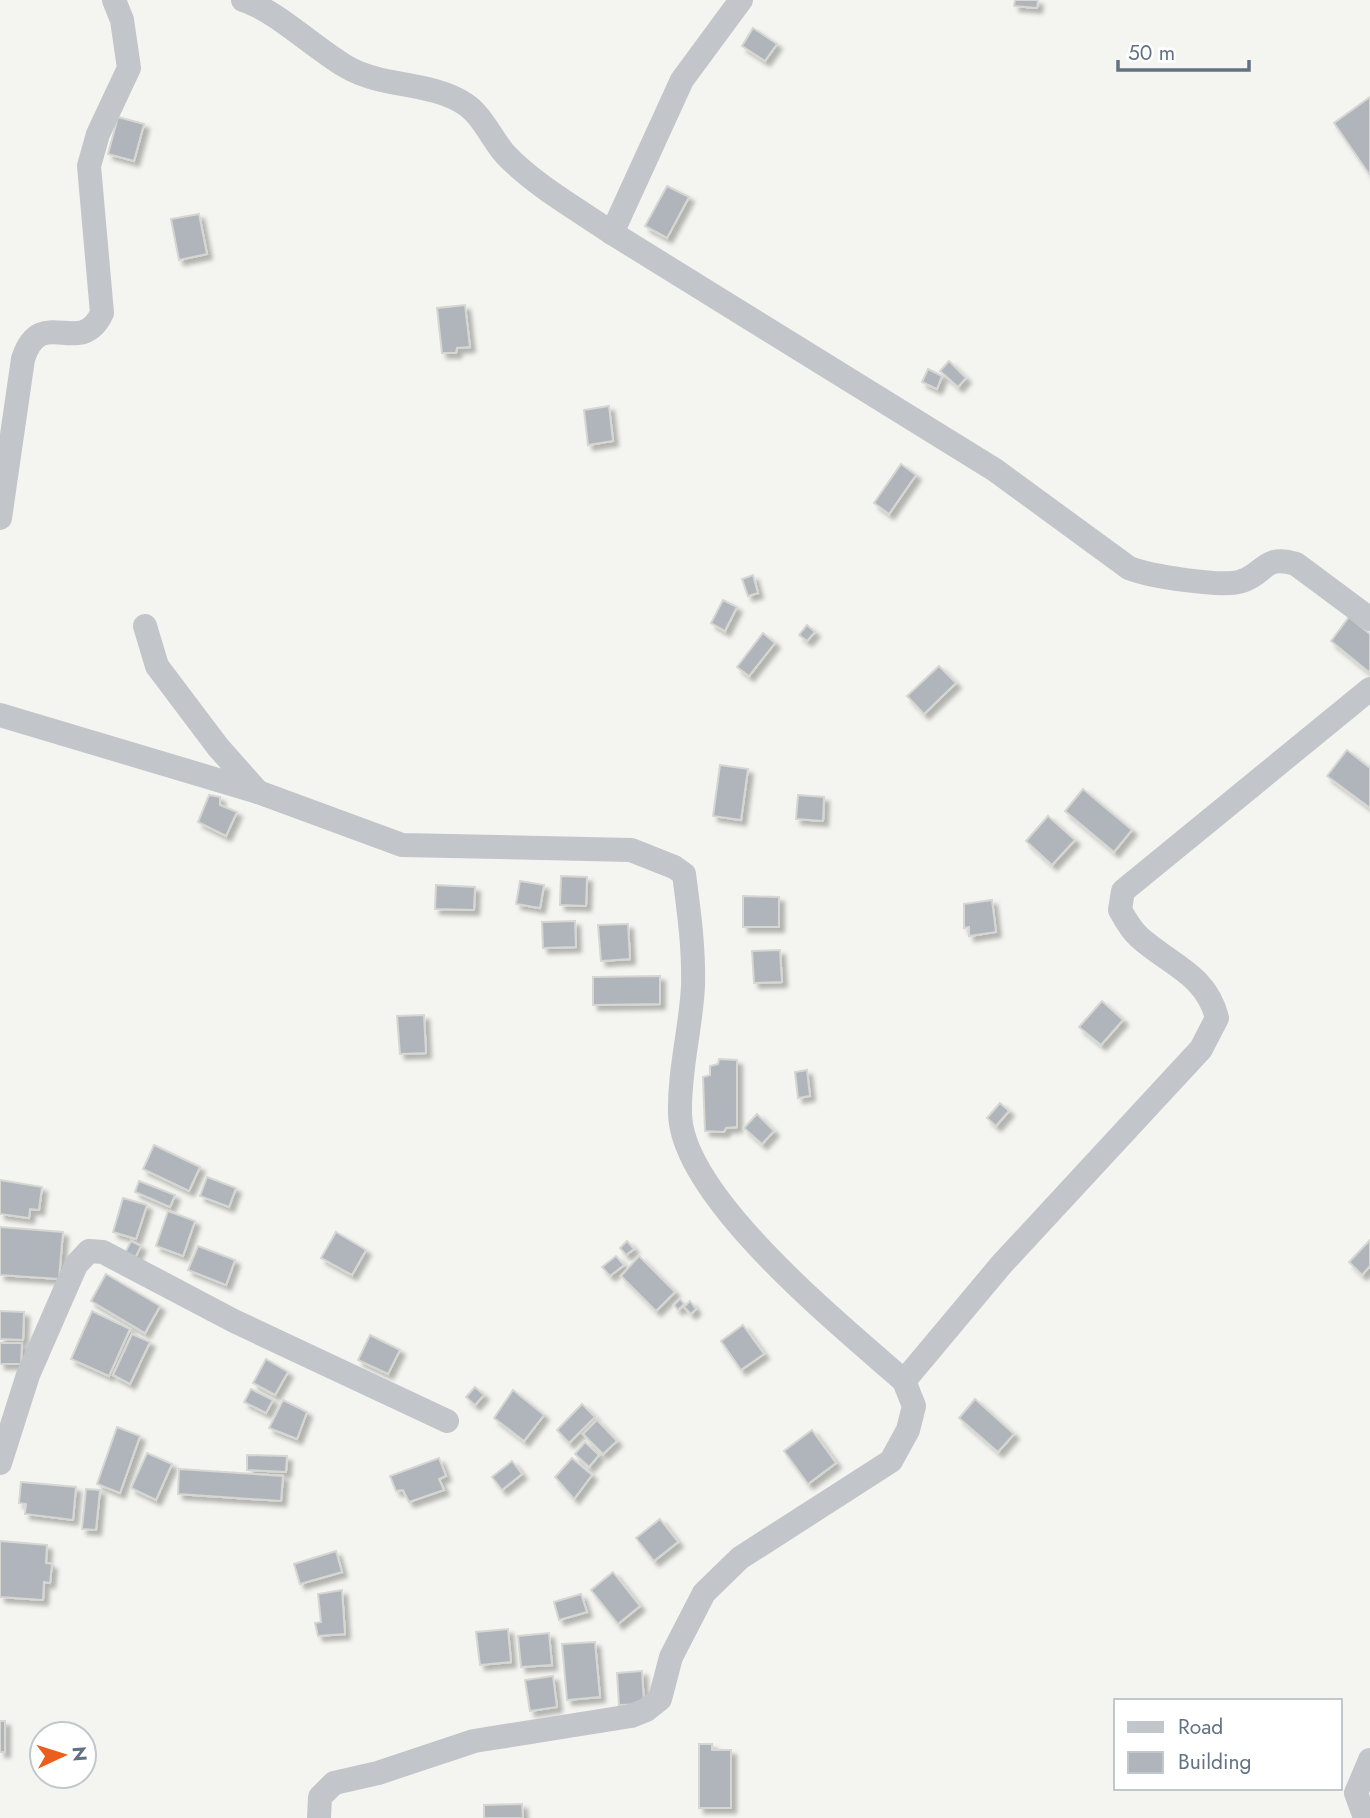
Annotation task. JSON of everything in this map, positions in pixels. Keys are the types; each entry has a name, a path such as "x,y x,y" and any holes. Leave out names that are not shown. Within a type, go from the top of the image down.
{"street":[{"path":"0,518 23,359 29,341 40,332 85,333 95,327 102,313 89,166 98,134 129,68 122,20 114,0"},
{"path":"243,0 262,6 289,29 364,76 452,97 468,106 506,155 612,233 995,470 1129,568 1145,574 1224,584 1244,581 1262,566 1283,560 1296,564 1370,618"},
{"path":"612,233 682,80 741,0"},
{"path":"145,626 157,666 218,747 258,792"},
{"path":"904,1381 1001,1265 1200,1049 1217,1018 1212,998 1198,980 1136,936 1120,910 1123,891 1370,689"},
{"path":"0,715 258,792 402,845 631,850 674,867 684,874 691,926 693,987 680,1115 688,1146 706,1183 769,1260 904,1381 914,1406 908,1430 891,1461 740,1558 704,1593 671,1657 660,1699 646,1710 631,1716 474,1741 378,1773 334,1783 320,1797 319,1818"},
{"path":"0,1463 28,1375 76,1265 89,1251 103,1252 234,1321 447,1421"},
{"path":"1365,1818 1356,1793 1370,1760"}],"building":[{"path":"1015,0 1038,0 1037,8 1014,6"},
{"path":"753,28 777,44 765,61 742,46"},
{"path":"1370,97 1370,173 1369,174 1334,123"},
{"path":"118,117 144,124 134,161 108,154"},
{"path":"667,186 689,197 667,238 645,226"},
{"path":"199,214 207,254 179,260 171,219"},
{"path":"465,305 470,347 457,348 456,353 442,353 437,308"},
{"path":"949,361 966,378 958,387 940,371"},
{"path":"928,369 942,376 937,389 922,382"},
{"path":"609,406 613,441 588,445 584,410"},
{"path":"901,464 916,475 889,514 874,503"},
{"path":"753,575 758,593 748,596 742,579"},
{"path":"723,600 737,607 725,631 711,623"},
{"path":"1349,617 1370,634 1370,673 1331,641"},
{"path":"807,625 815,632 807,641 799,635"},
{"path":"763,633 775,643 749,676 737,667"},
{"path":"939,666 956,683 924,714 907,696"},
{"path":"1347,750 1370,768 1370,808 1327,776"},
{"path":"720,765 748,769 741,820 713,816"},
{"path":"1083,789 1132,830 1114,852 1065,811"},
{"path":"209,795 220,797 220,805 237,812 226,836 198,822"},
{"path":"798,795 824,797 823,821 796,819"},
{"path":"1048,816 1075,840 1052,865 1026,841"},
{"path":"561,876 587,877 586,906 560,905"},
{"path":"520,881 544,885 540,908 516,904"},
{"path":"436,885 475,887 474,910 435,909"},
{"path":"743,896 779,897 779,927 743,927"},
{"path":"992,900 996,932 969,936 969,927 964,928 964,904"},
{"path":"575,921 576,947 543,948 542,922"},
{"path":"628,924 630,959 601,961 598,925"},
{"path":"780,950 782,982 754,983 752,951"},
{"path":"660,976 660,1004 593,1005 593,977"},
{"path":"1102,1001 1123,1020 1101,1045 1079,1027"},
{"path":"424,1015 426,1053 400,1054 397,1016"},
{"path":"719,1059 737,1060 737,1127 726,1128 724,1132 705,1131 703,1077 710,1075 710,1066 718,1064"},
{"path":"807,1070 810,1096 798,1098 795,1072"},
{"path":"1000,1103 1009,1111 996,1126 987,1118"},
{"path":"757,1114 774,1131 762,1144 744,1128"},
{"path":"154,1145 200,1167 189,1191 143,1169"},
{"path":"207,1177 236,1188 229,1207 200,1196"},
{"path":"0,1180 42,1187 39,1210 30,1209 29,1218 0,1214"},
{"path":"139,1181 175,1195 170,1207 135,1192"},
{"path":"123,1198 147,1205 136,1239 113,1232"},
{"path":"168,1211 195,1221 183,1256 156,1246"},
{"path":"0,1227 63,1232 59,1279 0,1275"},
{"path":"336,1232 366,1250 352,1275 321,1258"},
{"path":"1370,1240 1370,1266 1362,1275 1349,1262"},
{"path":"131,1241 141,1246 135,1258 125,1253"},
{"path":"627,1241 634,1249 626,1255 620,1248"},
{"path":"198,1246 235,1260 226,1285 188,1270"},
{"path":"616,1256 624,1265 610,1276 602,1267"},
{"path":"639,1256 675,1292 656,1311 621,1276"},
{"path":"106,1274 160,1306 145,1333 91,1301"},
{"path":"680,1299 684,1304 678,1310 674,1305"},
{"path":"690,1301 696,1309 691,1314 684,1307"},
{"path":"0,1311 24,1312 23,1340 0,1339"},
{"path":"92,1311 130,1329 109,1376 71,1359"},
{"path":"743,1325 764,1354 741,1370 721,1341"},
{"path":"132,1334 150,1342 130,1384 113,1375"},
{"path":"370,1335 400,1350 388,1374 358,1360"},
{"path":"0,1343 22,1343 21,1364 0,1364"},
{"path":"266,1359 288,1372 275,1395 253,1383"},
{"path":"475,1387 484,1395 475,1405 466,1397"},
{"path":"251,1389 273,1400 266,1413 244,1402"},
{"path":"513,1390 544,1415 524,1441 494,1418"},
{"path":"975,1399 1014,1434 998,1452 959,1418"},
{"path":"283,1400 307,1412 297,1439 269,1428"},
{"path":"582,1404 595,1417 569,1443 557,1430"},
{"path":"597,1420 617,1441 603,1454 583,1434"},
{"path":"117,1427 140,1436 120,1493 97,1484"},
{"path":"812,1430 836,1463 808,1484 784,1451"},
{"path":"585,1442 599,1455 589,1467 575,1454"},
{"path":"147,1453 172,1464 156,1500 131,1488"},
{"path":"247,1455 287,1456 286,1472 247,1470"},
{"path":"439,1458 446,1476 439,1479 444,1490 409,1502 403,1490 396,1491 390,1476"},
{"path":"572,1458 592,1475 574,1499 555,1477"},
{"path":"512,1461 522,1474 502,1490 492,1477"},
{"path":"179,1469 283,1476 281,1501 178,1494"},
{"path":"21,1482 76,1487 73,1520 25,1514 26,1504 19,1503"},
{"path":"86,1489 100,1490 96,1530 82,1529"},
{"path":"660,1519 678,1542 654,1561 636,1538"},
{"path":"0,1541 47,1545 46,1563 52,1564 50,1583 44,1582 43,1600 0,1597"},
{"path":"336,1551 342,1572 300,1584 294,1564"},
{"path":"613,1572 640,1606 618,1624 591,1590"},
{"path":"342,1590 345,1634 318,1636 315,1623 321,1622 318,1594"},
{"path":"581,1594 587,1612 559,1620 554,1602"},
{"path":"508,1629 511,1662 480,1665 476,1632"},
{"path":"549,1633 552,1665 521,1667 518,1636"},
{"path":"595,1642 600,1697 567,1700 562,1644"},
{"path":"642,1671 644,1704 619,1705 617,1673"},
{"path":"553,1676 557,1707 530,1711 525,1680"},
{"path":"0,1721 5,1721 5,1752 0,1752"},
{"path":"699,1744 712,1744 712,1750 731,1750 731,1808 699,1808"},
{"path":"522,1804 523,1818 484,1818 484,1805"}]}
